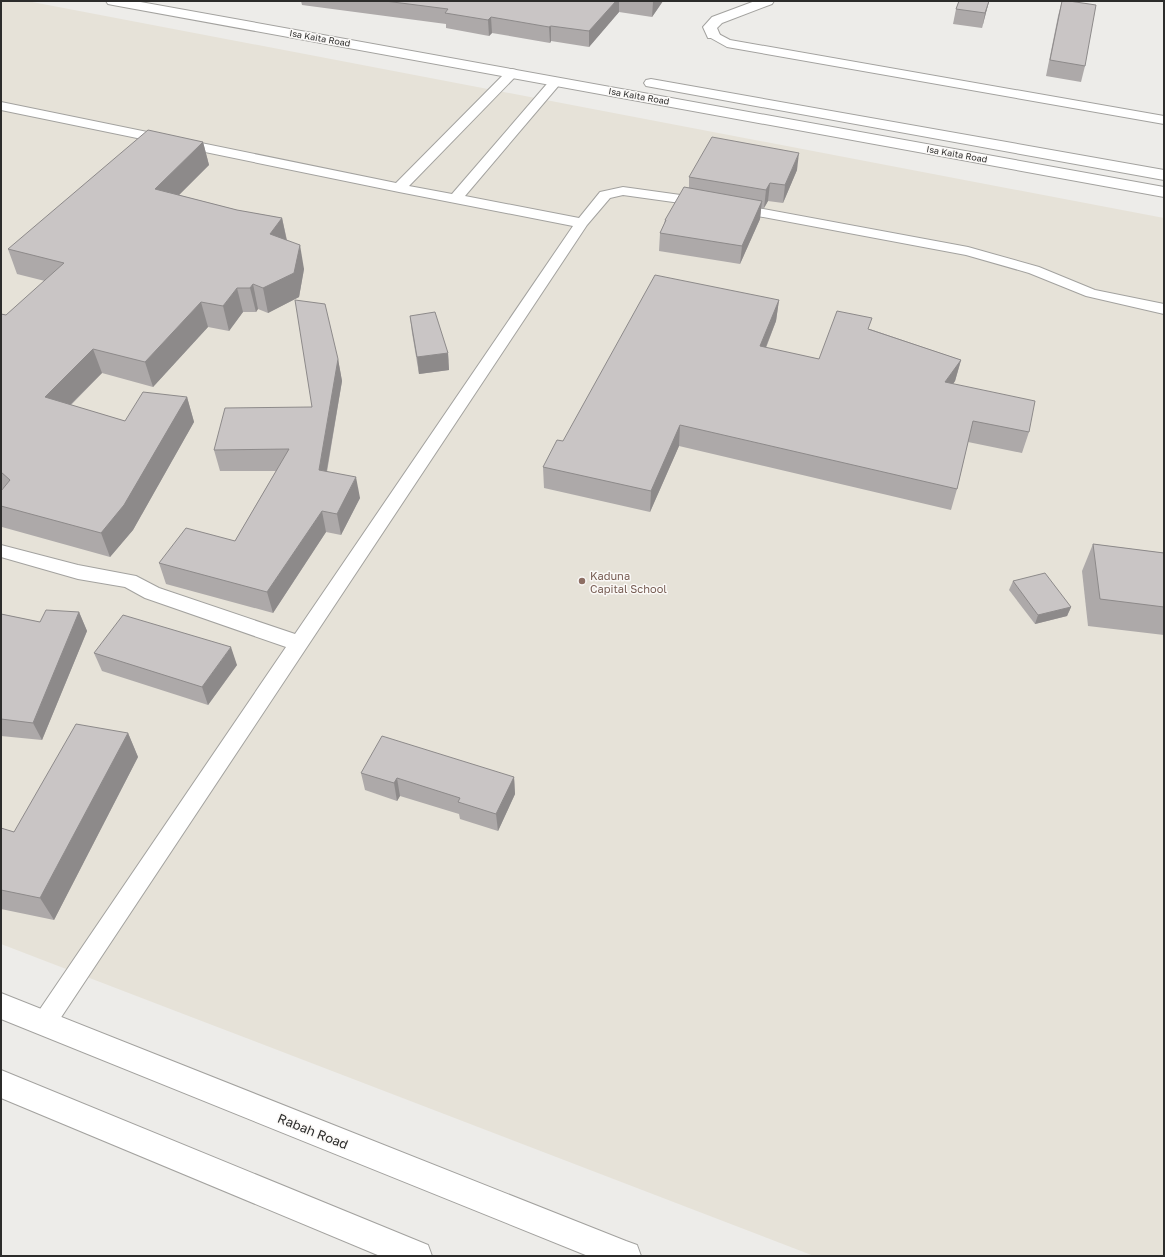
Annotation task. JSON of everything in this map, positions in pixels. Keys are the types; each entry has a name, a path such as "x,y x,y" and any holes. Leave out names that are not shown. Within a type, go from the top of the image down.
{"main road":[{"name":"Isa Kaita Road","path":"113,1 1164,192"},
{"path":"713,35 710,27 717,20 766,1"},
{"name":"Isa Kaita Road","path":"638,80 1164,175"},
{"name":"Rabah Road","path":"1,1006 626,1256"},
{"path":"1,1084 417,1256"}],"lane":[{"path":"713,35 727,43 1164,120"},
{"path":"399,188 512,73"},
{"path":"455,199 556,81"},
{"path":"1,106 399,188 582,223"},
{"path":"44,1023 582,223 605,195 623,190 666,196 968,251 1034,270 1091,293 1164,309"},
{"path":"1,551 78,572 129,581 152,593 300,644"}],"shaded area":[{"name":"Kaduna Capital School","path":"1,1 27,1 1164,218 1164,1256 814,1256 1,944"}],"building":[{"path":"385,1 616,1 589,31 549,27 491,17 488,20 445,13 448,9"},
{"path":"959,1 989,1 985,13 956,9"},
{"path":"1062,1 1096,5 1085,66 1050,60"},
{"path":"148,130 203,142 155,189 237,210 282,218 270,234 300,245 294,273 263,288 253,284 250,288 237,288 223,306 201,302 145,362 93,349 45,397 125,421 143,392 187,397 124,505 101,533 1,506 1,491 10,480 1,472 1,314 6,315 64,263 8,249"},
{"path":"712,137 799,153 785,185 770,183 766,190 689,177"},
{"path":"684,187 762,201 742,246 660,233 665,220"},
{"path":"655,275 779,300 760,346 819,359 837,311 872,318 868,329 961,360 945,382 1035,401 1029,432 973,421 957,489 680,425 651,491 543,467 557,440 563,441"},
{"path":"295,300 325,304 338,359 319,470 356,477 337,514 322,511 267,592 159,563 186,528 235,541 289,449 214,450 225,408 312,407"},
{"path":"435,312 448,353 417,357 410,316"},
{"path":"1093,544 1164,553 1164,607 1100,599"},
{"path":"1045,573 1071,607 1038,615 1013,581"},
{"path":"46,610 79,612 33,723 1,719 1,614 40,622"},
{"path":"123,615 231,647 202,687 94,653"},
{"path":"76,724 128,733 40,898 1,890 1,828 14,832"},
{"path":"382,736 514,777 496,814 458,802 460,798 397,778 394,783 361,773"}],"place":[{"name":"Kaduna Capital School","path":"582,581"}]}
